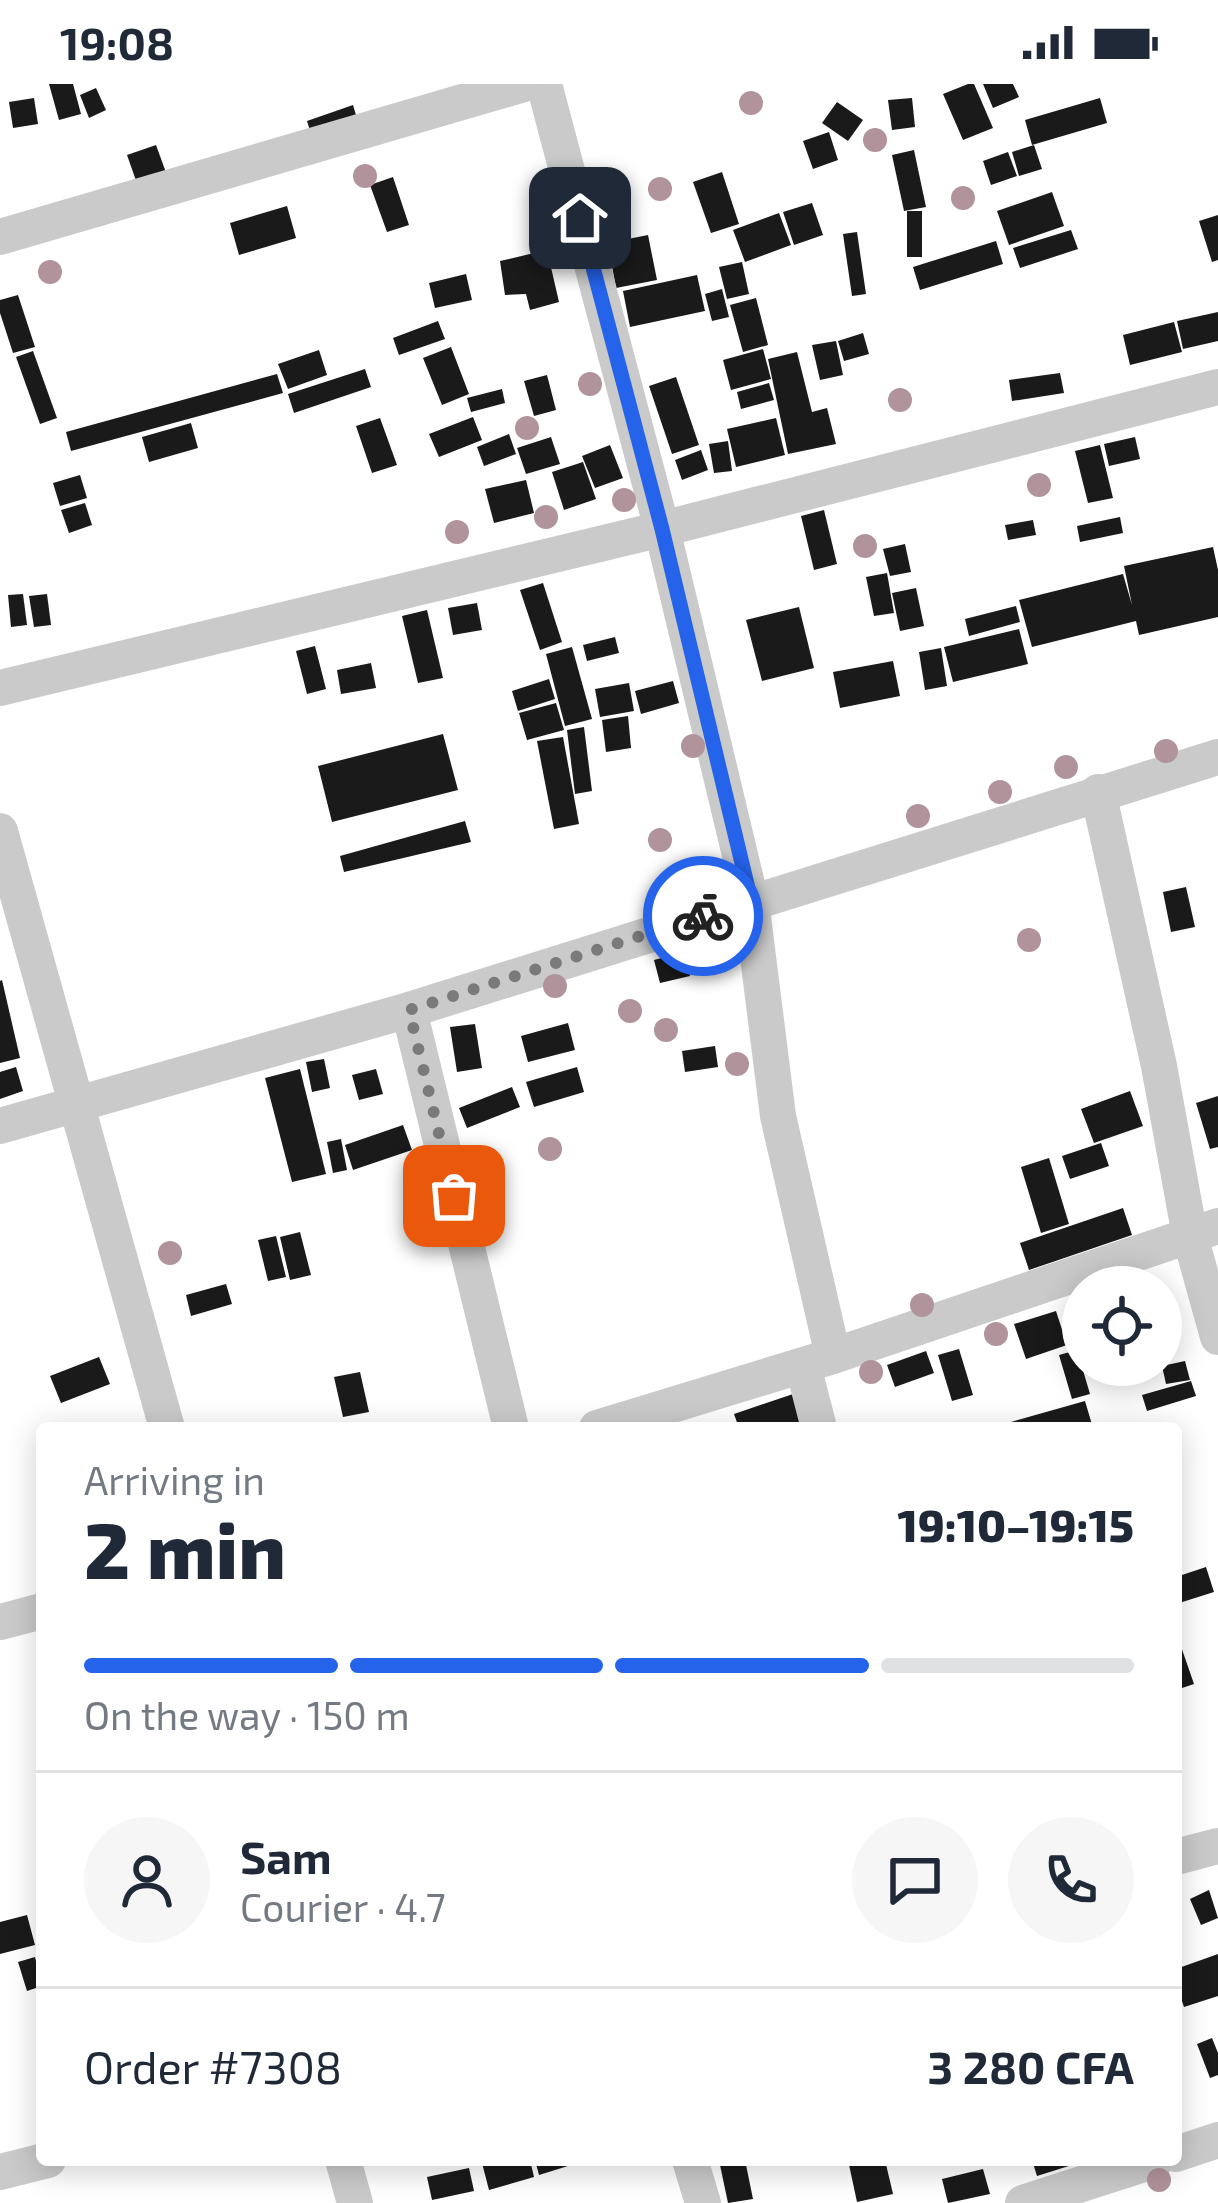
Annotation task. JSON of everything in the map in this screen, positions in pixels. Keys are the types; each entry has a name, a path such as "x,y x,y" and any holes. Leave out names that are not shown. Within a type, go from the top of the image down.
{"street":[{"path":"0,237 524,84"},
{"path":"544,84 662,529 751,901 778,1116 818,1361 819,1422"},
{"path":"0,688 662,529 1218,387"},
{"path":"0,1126 409,1010 1218,757"},
{"path":"1098,792 1159,1066 1204,1231 1218,1336"},
{"path":"0,831 165,1422"},
{"path":"409,1010 510,1422"},
{"path":"617,1422 818,1361 1204,1231"},
{"path":"0,1622 36,1612"},
{"path":"1182,1855 1218,1846"},
{"path":"1182,2151 1218,2140"},
{"path":"0,2172 36,2163"},
{"path":"345,2166 355,2203"},
{"path":"692,2166 703,2203"},
{"path":"1023,2203 1137,2166"}],"building":[{"path":"49,84 73,84 81,114 59,120"},
{"path":"974,84 993,128 963,140 943,94"},
{"path":"983,84 1013,84 1019,97 993,108"},
{"path":"96,88 106,110 89,118 80,95"},
{"path":"34,98 38,124 13,128 9,102"},
{"path":"912,98 915,127 892,130 888,100"},
{"path":"1100,98 1107,123 1032,145 1025,120"},
{"path":"837,102 863,120 848,141 822,123"},
{"path":"353,105 359,125 313,140 307,121"},
{"path":"829,132 838,160 813,169 803,141"},
{"path":"156,145 168,178 139,189 127,155"},
{"path":"1034,145 1042,169 1019,176 1012,152"},
{"path":"914,150 926,207 904,211 892,155"},
{"path":"1008,152 1017,176 991,185 983,161"},
{"path":"616,169 625,192 598,204 588,181"},
{"path":"722,172 739,224 711,233 693,182"},
{"path":"393,177 409,225 387,232 370,185"},
{"path":"1052,192 1064,226 1009,245 997,211"},
{"path":"812,203 823,235 794,245 783,212"},
{"path":"287,206 296,238 239,255 230,223"},
{"path":"907,211 922,211 922,257 907,257"},
{"path":"779,213 791,245 745,262 733,230"},
{"path":"1218,215 1218,260 1212,262 1199,221"},
{"path":"1071,230 1078,249 1020,268 1013,248"},
{"path":"857,232 866,294 852,296 843,234"},
{"path":"648,235 657,280 616,288 608,243"},
{"path":"996,241 1003,264 920,290 913,267"},
{"path":"547,250 559,302 530,310 526,294 505,295 500,261"},
{"path":"742,262 749,294 727,299 719,267"},
{"path":"466,274 472,300 435,308 429,283"},
{"path":"697,275 705,311 630,327 623,291"},
{"path":"722,289 729,317 712,321 705,294"},
{"path":"18,295 35,347 13,353 0,300"},
{"path":"756,298 768,345 743,352 730,305"},
{"path":"1218,312 1218,341 1183,349 1177,321"},
{"path":"438,321 445,339 399,355 393,338"},
{"path":"1174,322 1182,352 1130,365 1123,335"},
{"path":"863,333 869,354 844,361 838,341"},
{"path":"836,341 843,375 820,380 812,345"},
{"path":"451,347 469,394 442,405 423,358"},
{"path":"763,349 771,379 731,390 723,360"},
{"path":"319,350 327,375 288,389 278,364"},
{"path":"33,351 57,418 40,424 16,357"},
{"path":"797,352 812,412 827,408 836,444 788,454 768,359"},
{"path":"365,369 371,387 294,413 288,394"},
{"path":"1060,373 1064,393 1012,401 1009,380"},
{"path":"277,374 283,393 71,451 66,432"},
{"path":"547,375 556,410 534,416 524,381"},
{"path":"676,377 699,445 672,454 649,386"},
{"path":"769,383 774,400 741,409 737,392"},
{"path":"502,389 505,403 471,412 467,398"},
{"path":"473,417 482,440 439,457 429,434"},
{"path":"380,418 397,465 372,473 356,426"},
{"path":"776,418 785,455 736,467 727,429"},
{"path":"191,423 198,448 149,462 142,437"},
{"path":"509,434 516,454 484,466 477,447"},
{"path":"551,437 560,464 526,474 517,448"},
{"path":"1135,437 1140,459 1109,466 1104,444"},
{"path":"728,441 732,471 714,473 709,444"},
{"path":"610,445 623,478 595,488 582,456"},
{"path":"1100,445 1113,498 1088,503 1075,451"},
{"path":"701,450 708,470 682,480 675,460"},
{"path":"583,462 596,499 564,510 552,472"},
{"path":"80,475 87,498 60,506 53,483"},
{"path":"526,480 534,513 494,523 485,489"},
{"path":"85,503 92,525 69,533 61,510"},
{"path":"824,510 837,564 814,570 801,516"},
{"path":"1120,517 1123,533 1080,542 1077,526"},
{"path":"1033,520 1036,535 1008,540 1005,525"},
{"path":"905,544 911,572 890,576 883,549"},
{"path":"1213,547 1218,617 1139,635 1136,621 1032,647 1019,600 1123,574 1132,605 1124,566"},
{"path":"887,573 894,613 874,616 866,577"},
{"path":"543,583 562,642 540,650 520,590"},
{"path":"916,588 924,626 900,631 892,593"},
{"path":"23,594 27,625 11,627 8,595"},
{"path":"47,594 51,625 34,627 29,596"},
{"path":"477,603 482,630 453,635 448,608"},
{"path":"1016,606 1020,622 969,636 965,619"},
{"path":"799,607 814,668 762,681 746,620"},
{"path":"427,610 443,678 418,683 402,616"},
{"path":"1019,629 1028,664 953,682 944,647"},
{"path":"615,637 619,653 587,661 583,645"},
{"path":"315,646 326,689 307,694 296,651"},
{"path":"572,647 592,719 565,726 546,654"},
{"path":"941,648 947,686 925,690 919,652"},
{"path":"893,661 900,696 840,708 833,672"},
{"path":"371,663 376,688 341,694 337,670"},
{"path":"549,679 555,699 518,711 512,691"},
{"path":"673,681 679,703 641,714 635,691"},
{"path":"629,683 634,711 600,717 595,689"},
{"path":"556,703 564,730 527,740 519,713"},
{"path":"628,716 631,748 606,752 602,720"},
{"path":"584,727 592,791 575,794 567,730"},
{"path":"443,734 458,790 332,822 318,766"},
{"path":"563,737 579,824 554,829 537,741"},
{"path":"465,821 471,842 344,872 340,856"},
{"path":"1186,887 1195,927 1171,932 1163,892"},
{"path":"684,952 690,976 660,983 654,960"},
{"path":"0,981 20,1058 0,1063"},
{"path":"568,1023 575,1050 528,1062 521,1036"},
{"path":"475,1024 482,1068 457,1072 450,1027"},
{"path":"715,1046 718,1067 685,1072 682,1051"},
{"path":"324,1059 330,1088 312,1092 306,1062"},
{"path":"16,1067 23,1091 0,1099 0,1072"},
{"path":"577,1067 584,1092 534,1107 526,1082"},
{"path":"300,1069 326,1174 292,1182 265,1078"},
{"path":"376,1069 383,1094 359,1100 352,1075"},
{"path":"512,1087 520,1107 467,1128 459,1108"},
{"path":"1130,1091 1143,1126 1094,1143 1081,1109"},
{"path":"1218,1096 1218,1147 1210,1149 1196,1103"},
{"path":"403,1125 412,1150 353,1170 345,1145"},
{"path":"341,1139 347,1170 333,1173 327,1142"},
{"path":"1101,1143 1109,1166 1070,1179 1062,1156"},
{"path":"1049,1158 1069,1224 1041,1233 1021,1167"},
{"path":"1123,1208 1132,1235 1029,1270 1020,1243"},
{"path":"300,1232 311,1275 290,1280 280,1237"},
{"path":"276,1236 286,1277 268,1281 258,1240"},
{"path":"226,1284 232,1304 191,1316 186,1295"},
{"path":"1056,1311 1062,1347 1026,1359 1014,1324"},
{"path":"959,1349 973,1395 952,1401 938,1355"},
{"path":"926,1351 934,1373 895,1387 887,1365"},
{"path":"99,1357 110,1384 61,1403 50,1376"},
{"path":"1185,1361 1190,1380 1182,1381"},
{"path":"360,1372 369,1412 343,1417 334,1377"},
{"path":"1191,1381 1196,1396 1147,1411 1142,1395"},
{"path":"1068,1386 1088,1386 1090,1394 1072,1399"},
{"path":"793,1394 803,1422 737,1422 734,1414"},
{"path":"1085,1401 1091,1422 1011,1422"},
{"path":"1206,1567 1214,1592 1182,1602 1182,1575"},
{"path":"1182,1649 1194,1684 1182,1688"},
{"path":"1209,1890 1218,1918 1201,1925 1190,1899"},
{"path":"27,1915 35,1945 0,1954 0,1922"},
{"path":"1218,1954 1218,1996 1184,2007 1182,1967"},
{"path":"35,1957 36,1988 27,1991 18,1962"},
{"path":"1212,2038 1218,2075 1210,2078 1197,2044"},
{"path":"483,2166 531,2166 534,2177 489,2190"},
{"path":"537,2166 568,2166 539,2175"},
{"path":"720,2166 746,2166 753,2199 728,2203"},
{"path":"849,2166 886,2166 893,2194 857,2202"},
{"path":"1034,2166 1069,2166 1037,2176"},
{"path":"469,2168 474,2191 432,2200 427,2177"},
{"path":"983,2169 990,2194 948,2203 942,2179"}],"way so far":[{"path":"454,1196 409,1010 703,916"}],"route":[{"path":"580,218 662,529 751,901 703,916"}]}
